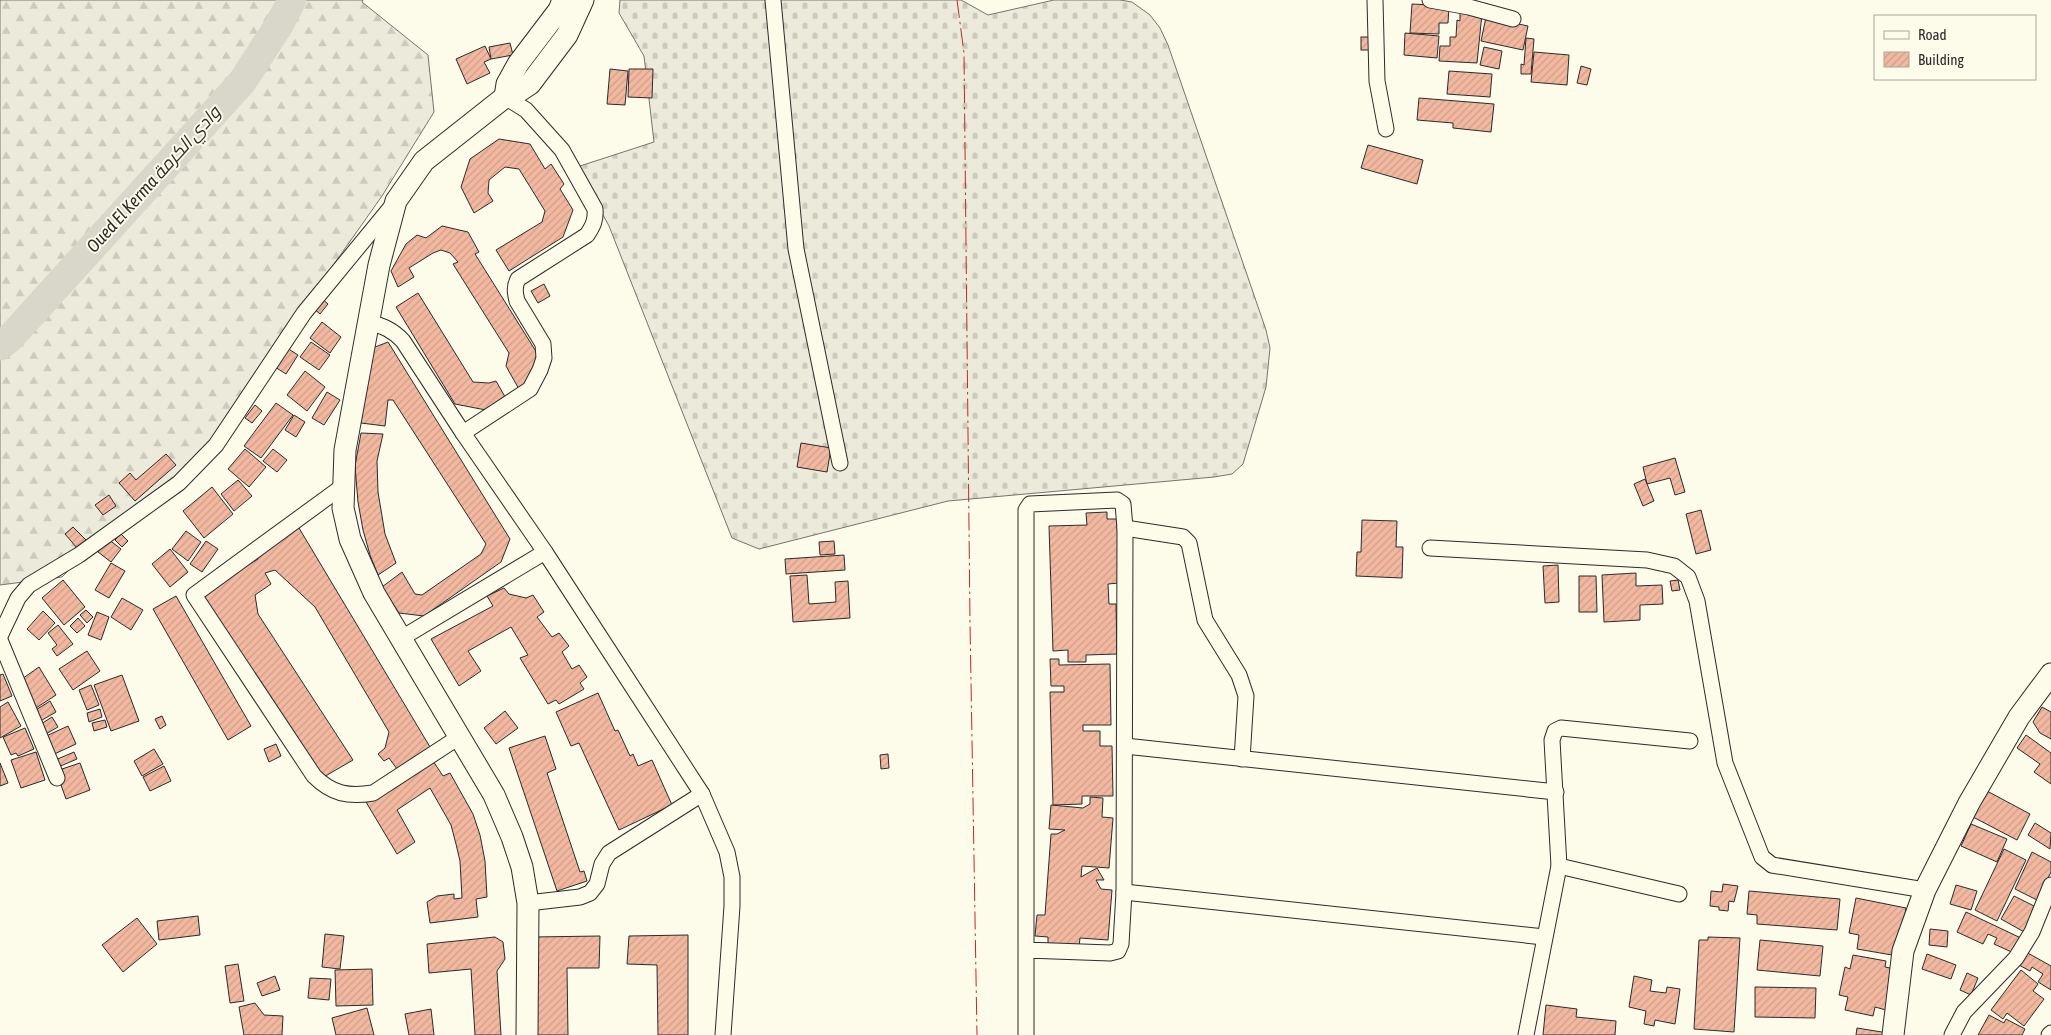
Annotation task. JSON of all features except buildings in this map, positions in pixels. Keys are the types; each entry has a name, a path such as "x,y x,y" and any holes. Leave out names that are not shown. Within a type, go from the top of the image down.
{"street":[{"path":"505,97 507,84 518,64 559,10 563,0"},
{"path":"57,778 0,638 18,598 29,585 80,555 179,483 216,445 304,313 396,201 424,161 505,97 518,92 530,84 567,35 583,0"},
{"path":"773,0 796,250 840,463"},
{"path":"1375,0 1377,82 1386,129"},
{"path":"1430,0 1469,7 1513,19"},
{"path":"463,432 530,388 544,358 543,344 517,301 515,286 518,279 587,235 594,226 595,209 562,150 526,110 505,97"},
{"path":"396,201 380,265 345,450 343,508 350,539 374,593 494,796 512,837 522,867 528,903 527,1035"},
{"path":"369,322 385,326 403,341 545,552 702,794 727,852 732,877 732,906 723,1035"},
{"path":"343,486 194,595 314,776 324,786 336,792 357,796 373,793 459,737"},
{"path":"1026,950 1110,953 1118,951 1121,944 1124,892 1125,528 1123,504 1117,500 1030,504 1026,510 1026,950 1026,1035"},
{"path":"1125,528 1182,537 1189,543 1205,620 1239,675 1246,696 1242,759"},
{"path":"1430,548 1648,560 1674,566 1688,577 1697,601 1725,763 1762,857 1772,865 1925,890"},
{"path":"400,639 545,552"},
{"path":"1893,1035 1903,950 1925,890 1969,802 2019,717 2051,674"},
{"path":"1526,1035 1559,866 1552,740 1555,730 1562,728 1690,741"},
{"path":"1125,746 1556,792"},
{"path":"528,903 580,897 590,893 597,884 602,864 609,853 702,794"},
{"path":"1559,866 1679,894"},
{"path":"1952,1035 1964,1012 2016,958 2032,932 2051,885"},
{"path":"1124,892 1544,937"}],"green space":[{"path":"0,0 363,0 362,2 428,55 434,112 382,196 204,457 87,552 62,577 0,585"},
{"path":"620,0 961,0 988,15 1054,0 1120,0 1132,2 1150,15 1160,28 1168,45 1266,330 1270,348 1266,387 1243,464 1232,474 1214,477 948,501 759,549 732,538 609,226 577,167 654,142 644,56 619,13"}],"waterway":[{"name":"Oued El Kerma وادي الكرمة","path":"0,346 10,338 242,82 279,25 292,0"}],"power":[{"path":"957,0 964,53 970,622 977,1035"}]}
